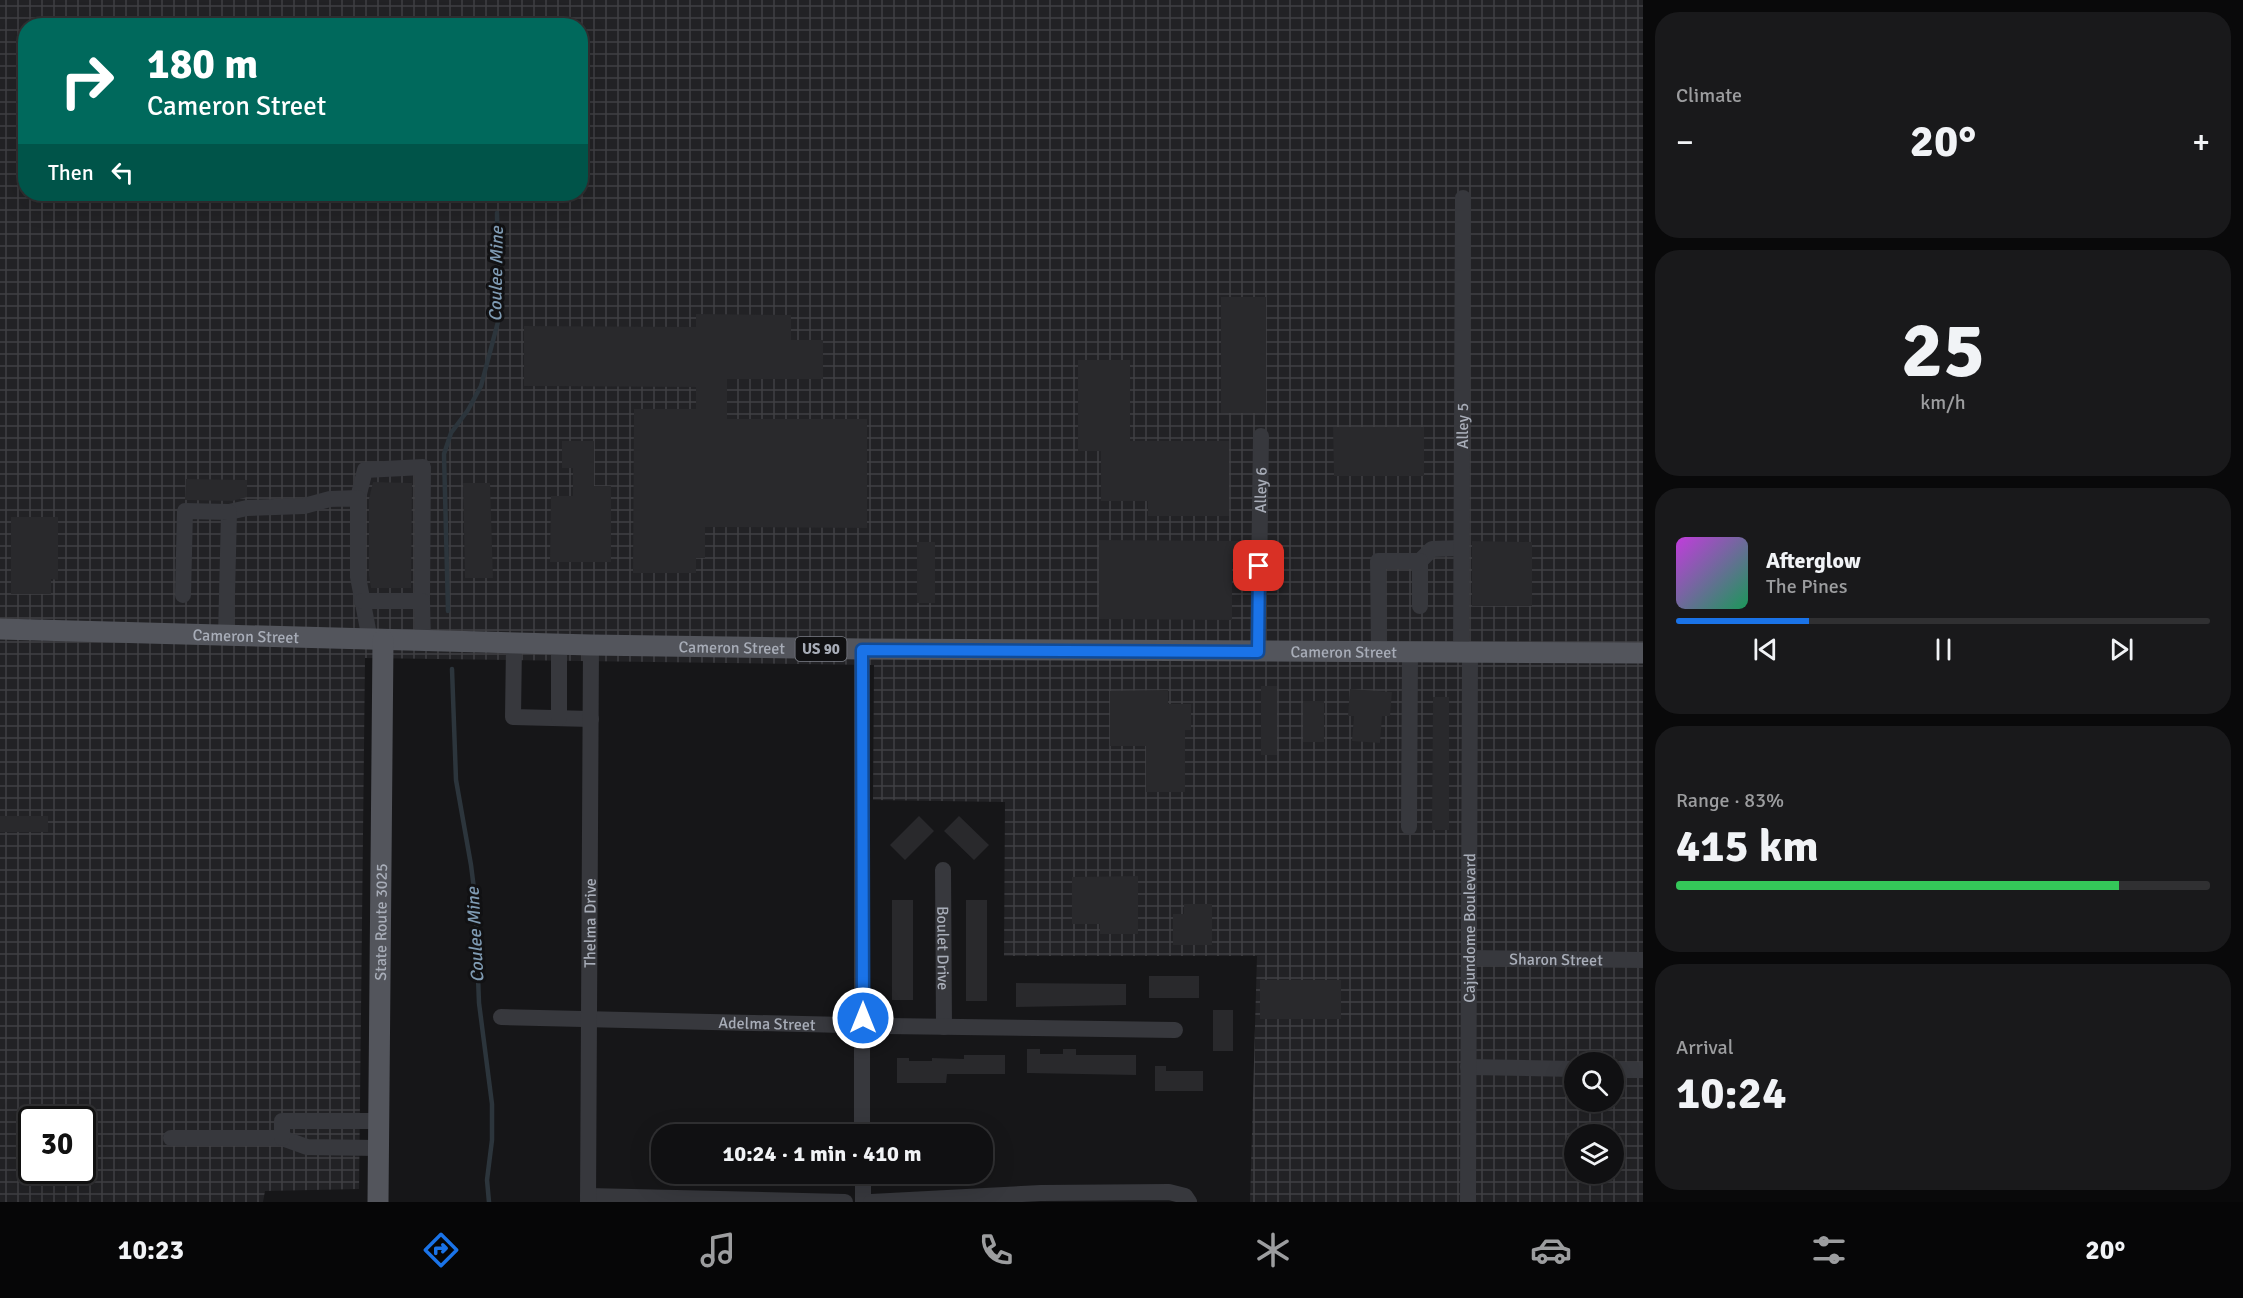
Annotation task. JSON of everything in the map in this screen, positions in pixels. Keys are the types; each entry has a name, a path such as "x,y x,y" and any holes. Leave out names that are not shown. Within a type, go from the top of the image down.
{"main road":[{"name":"Cameron Street","path":"0,629 514,644 862,650 1643,653"},
{"name":"State Route 3025","path":"376,640 378,1202"}],"street":[{"name":"Alley 5","path":"1463,198 1461,548 1466,652"},
{"name":"Alley 6","path":"1258,652 1261,436"},
{"path":"376,640 362,601 358,577 358,498 365,470 423,467 423,641"},
{"path":"183,595 185,511 229,512 247,508 304,506 330,499 358,498"},
{"path":"226,636 229,512"},
{"path":"1420,606 1420,561 1432,549 1461,548"},
{"path":"1379,652 1378,561 1420,561"},
{"path":"362,601 422,601"},
{"path":"514,644 513,717 591,719"},
{"path":"559,644 559,718"},
{"name":"Thelma Drive","path":"588,1199 591,645"},
{"path":"862,650 862,1124"},
{"path":"1409,827 1410,652"},
{"name":"Cajundome Boulevard","path":"1466,652 1469,958 1468,1202"},
{"name":"Boulet Drive","path":"943,870 945,1027"},
{"name":"Sharon Street","path":"1469,958 1643,960"},
{"name":"Adelma Street","path":"501,1017 1175,1030"},
{"path":"1468,1067 1564,1069"},
{"path":"1624,1070 1643,1070"},
{"path":"282,1138 282,1121 377,1121"},
{"path":"171,1138 282,1138 307,1147 377,1148"},
{"path":"863,1184 864,1202"},
{"path":"871,1202 1169,1192 1182,1194 1189,1202"},
{"path":"588,1199 845,1202"}],"shaded area":[{"path":"0,0 1643,0 1643,1202 1250,1202 1257,956 1004,956 1005,802 873,800 874,665 365,658 359,1189 265,1191 263,1202 0,1202"}],"building":[{"path":"1221,297 1266,297 1266,413 1221,413"},
{"path":"696,314 791,315 791,340 823,340 823,379 727,379 727,419 867,419 867,528 705,527 705,558 696,558 696,573 633,573 634,409 696,409 696,387 524,386 524,326 696,327"},
{"path":"1078,360 1130,360 1130,441 1229,441 1229,516 1148,516 1148,501 1101,501 1101,451 1078,451"},
{"path":"1333,427 1424,427 1424,476 1334,476"},
{"path":"562,441 594,441 594,486 611,486 611,562 550,562 551,496 573,496 573,468 562,468"},
{"path":"186,479 247,480 247,497 232,501 185,500"},
{"path":"373,482 412,483 411,588 371,588 369,499"},
{"path":"463,483 490,483 493,578 465,578"},
{"path":"11,517 58,517 58,580 51,579 51,594 11,594"},
{"path":"1099,540 1244,541 1244,562 1232,562 1232,620 1099,619"},
{"path":"1472,541 1532,542 1532,606 1472,606"},
{"path":"917,542 935,542 935,603 917,603"},
{"path":"1261,686 1277,686 1277,755 1261,755"},
{"path":"1350,689 1392,692 1390,716 1382,716 1380,743 1352,741 1354,716 1348,716"},
{"path":"1168,690 1168,704 1191,704 1191,730 1185,730 1185,792 1146,792 1146,746 1110,746 1110,691"},
{"path":"1433,697 1449,697 1449,830 1432,830"},
{"path":"1303,701 1324,701 1324,742 1303,742"},
{"path":"0,816 48,816 48,832 0,832"},
{"path":"919,816 934,831 905,860 890,845"},
{"path":"959,816 989,845 974,860 944,831"},
{"path":"1138,876 1138,934 1100,934 1100,924 1072,924 1072,877"},
{"path":"892,900 913,900 913,1000 892,1000"},
{"path":"966,900 987,900 987,1001 966,1001"},
{"path":"1184,904 1212,904 1212,945 1173,945 1173,914 1184,914"},
{"path":"1149,976 1199,976 1199,998 1149,998"},
{"path":"1260,980 1341,980 1341,1019 1260,1019"},
{"path":"1016,983 1126,984 1126,1005 1016,1007"},
{"path":"1213,1010 1233,1010 1233,1051 1213,1051"},
{"path":"1027,1049 1040,1049 1040,1054 1063,1054 1063,1049 1076,1049 1076,1055 1136,1055 1136,1075 1027,1073"},
{"path":"964,1055 1005,1055 1005,1074 947,1074 946,1083 897,1083 897,1058 909,1058 909,1061 932,1061 932,1058 964,1059"},
{"path":"1155,1066 1166,1066 1166,1071 1203,1071 1203,1091 1155,1091"}],"waterway":[{"name":"Coulee Mine","path":"448,611 444,454 451,433 468,410 481,386 499,318 497,213"},
{"name":"Coulee Mine","path":"452,669 456,780 475,897 479,1003 492,1104 492,1140 487,1180 489,1202"}],"route":[{"path":"863,1018 862,650 1258,652 1259,566"}]}
